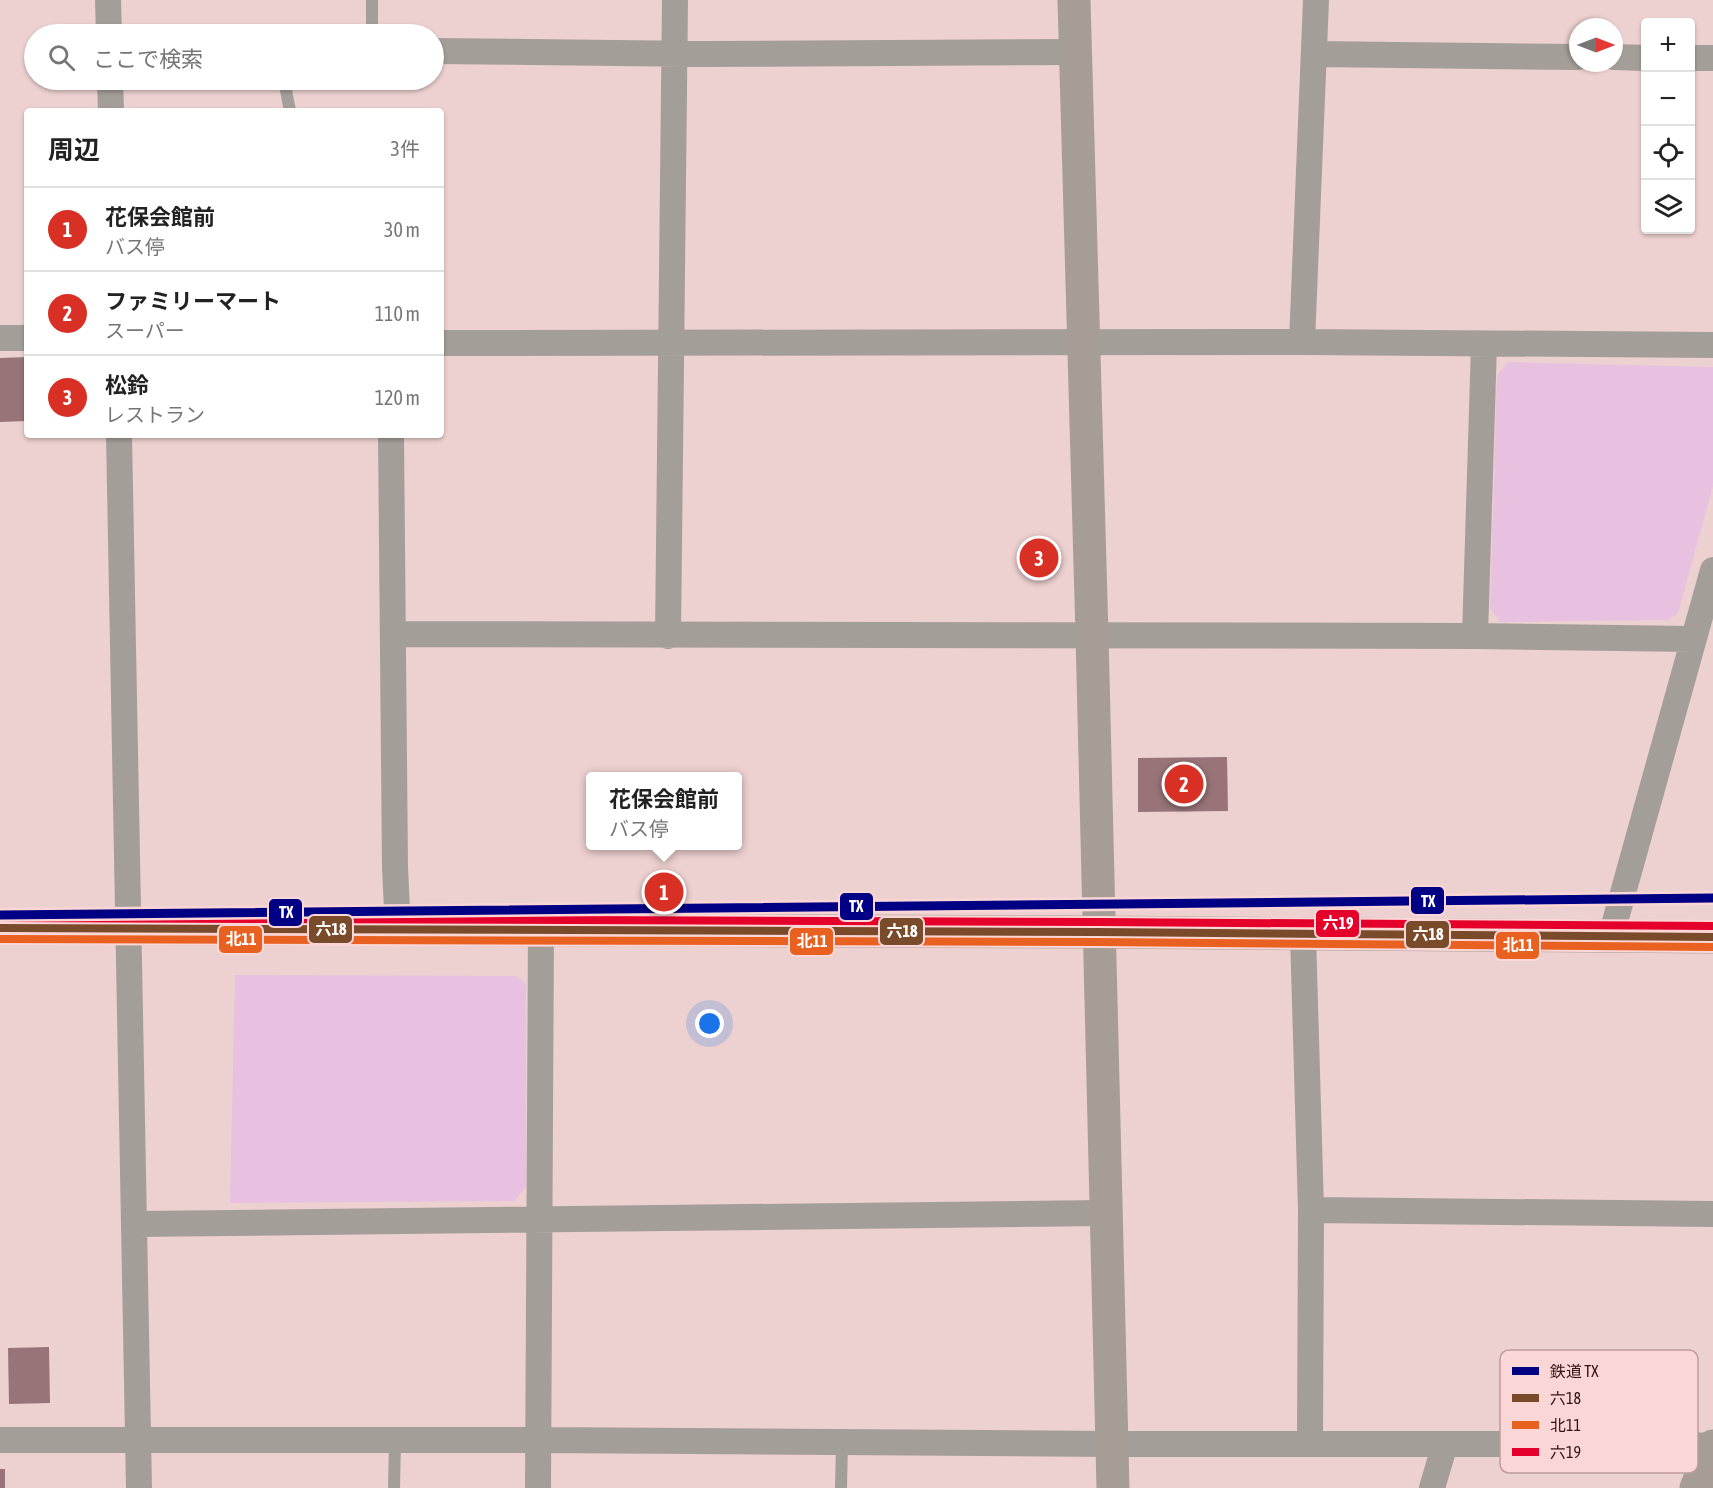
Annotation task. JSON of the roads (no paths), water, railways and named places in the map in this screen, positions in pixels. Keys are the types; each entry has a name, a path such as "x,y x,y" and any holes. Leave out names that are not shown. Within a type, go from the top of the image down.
{"main road":[{"path":"1074,0 1113,1488"},
{"path":"0,928 1713,937"},
{"path":"1696,1488 1713,1446"}],"street":[{"path":"108,0 109,24"},
{"path":"668,636 675,0"},
{"path":"1302,342 1316,0"},
{"path":"444,51 675,54 1075,52"},
{"path":"1314,54 1569,57"},
{"path":"1623,57 1641,58"},
{"path":"1695,58 1713,58"},
{"path":"110,90 111,108"},
{"path":"0,338 24,338"},
{"path":"444,343 1302,342 1713,345"},
{"path":"1475,636 1484,344"},
{"path":"119,438 139,1488"},
{"path":"391,438 395,867 398,931"},
{"path":"1611,936 1713,570"},
{"path":"393,634 1475,636 1693,639"},
{"path":"538,1488 541,931"},
{"path":"1303,934 1311,1210 1310,1444"},
{"path":"1311,1210 1713,1214"},
{"path":"135,1224 1106,1213"},
{"path":"0,1440 1500,1444"},
{"path":"1432,1488 1445,1444"},
{"path":"1698,1446 1713,1446"}],"lane":[{"path":"372,0 372,24"},
{"path":"286,90 289,108"},
{"path":"394,1488 395,1440"},
{"path":"841,1488 842,1442"}],"rail line":[{"name":"TX","path":"0,915 1713,898"}],"place":[{"name":"松鈴","path":"1039,558"},
{"name":"ファミリーマート","path":"1184,784"},
{"name":"花保会館前","path":"664,892"}]}
